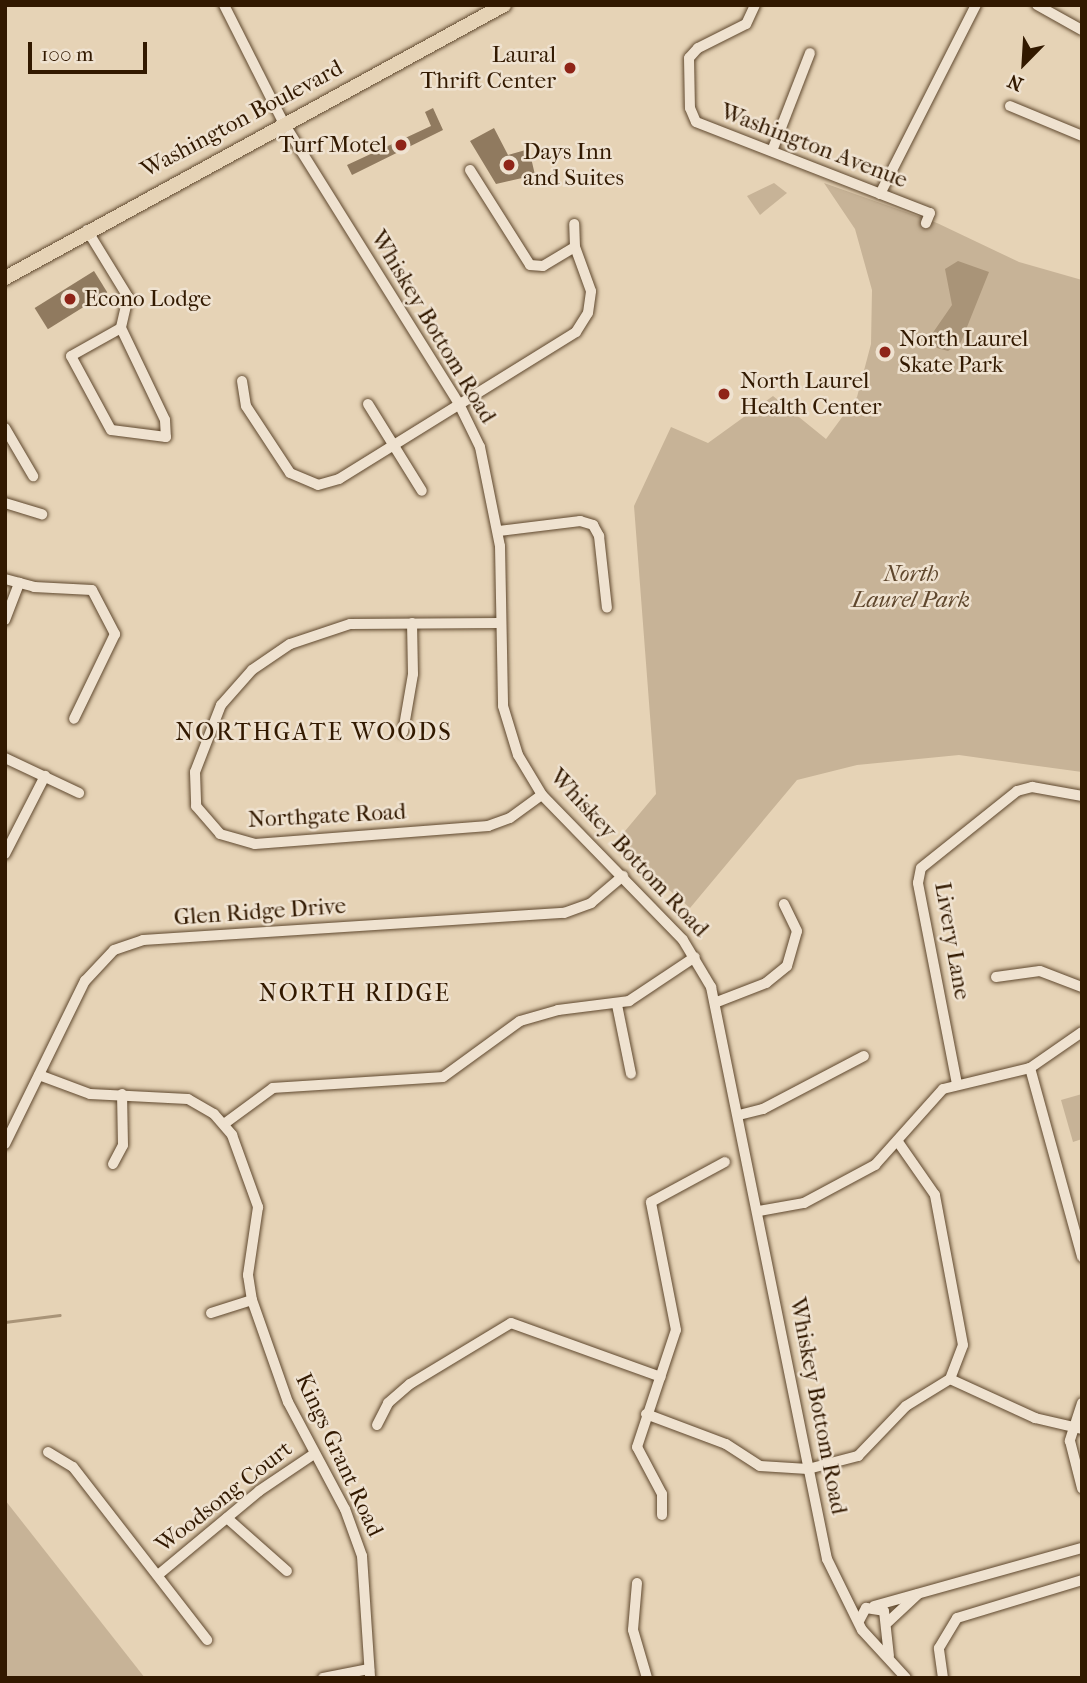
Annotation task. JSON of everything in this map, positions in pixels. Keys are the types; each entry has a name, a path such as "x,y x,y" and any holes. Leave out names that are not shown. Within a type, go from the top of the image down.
{"main road":[{"name":"Washington Boulevard","path":"5,278 283,122 504,5"}],"street":[{"name":"Whiskey Bottom Road","path":"224,5 283,122 459,404 488,473 499,531 503,706 518,755 542,795 623,876 695,957 717,1002 808,1469 835,1580 867,1633"},
{"name":"Washington Avenue","path":"755,5 746,24 698,48 689,58 690,108 696,122 930,213 926,223"},
{"path":"880,194 976,5"},
{"path":"1037,5 1082,30"},
{"path":"772,151 810,53"},
{"path":"1010,106 1082,136"},
{"path":"470,170 530,265 543,266 575,247"},
{"path":"242,381 246,406 281,464 297,479 330,483 576,332 588,313 591,291 575,247 574,223"},
{"path":"87,230 128,297 121,328 165,419 166,438 111,430 71,356 121,328"},
{"path":"368,404 422,491"},
{"path":"5,428 33,476"},
{"path":"5,503 42,514"},
{"path":"499,531 580,521 593,525 599,536 607,608"},
{"path":"5,579 19,583 92,590 115,634 74,719"},
{"path":"5,620 19,583"},
{"path":"403,732 411,692 412,622"},
{"name":"Northgate Road","path":"500,623 412,622 330,628 290,644 252,670 221,705 202,746 194,793 203,818 220,834 255,844 488,826 510,818 542,795"},
{"path":"5,758 79,793"},
{"path":"5,854 45,776"},
{"name":"Livery Lane","path":"957,1084 918,883 921,868 1017,791 1032,787 1082,796"},
{"name":"Glen Ridge Drive","path":"5,1144 93,968 128,944 564,913 591,903 623,876"},
{"path":"717,1002 766,983 787,966 797,931 784,904"},
{"path":"224,1124 273,1088 431,1080 453,1072 496,1036 532,1016 617,1005 695,957"},
{"path":"996,978 1040,971 1082,988"},
{"path":"617,1005 631,1074"},
{"path":"759,1211 804,1203 875,1165 898,1142 932,1098 957,1084 1030,1068 1082,1032"},
{"path":"739,1115 763,1109 864,1056"},
{"path":"1030,1068 1082,1256"},
{"name":"Kings Grant Road","path":"39,1075 90,1094 181,1097 224,1124 240,1148 258,1207 248,1275 252,1300 288,1402 345,1509 362,1556 370,1673"},
{"path":"113,1164 123,1145 122,1094"},
{"path":"646,1414 726,1444 760,1466 808,1469 858,1456 906,1406 950,1379 962,1345 935,1195 898,1142"},
{"path":"662,1515 663,1494 638,1455 646,1414 677,1330 652,1215 654,1199 725,1162"},
{"path":"211,1313 252,1300"},
{"path":"377,1425 388,1404 410,1384 512,1324 661,1377"},
{"path":"950,1379 1077,1429"},
{"path":"1082,1403 1077,1429 1082,1488"},
{"path":"48,1452 73,1467 158,1575"},
{"name":"Woodsong Court","path":"207,1640 158,1575 227,1518 314,1454"},
{"path":"227,1518 287,1571"},
{"path":"859,1621 872,1606 1082,1548"},
{"path":"835,1580 854,1600 884,1611 890,1659"},
{"path":"943,1678 939,1648 957,1618 1082,1580"},
{"path":"637,1583 634,1630 648,1678"},
{"path":"906,1678 867,1633 887,1625 921,1592"},
{"path":"323,1678 370,1673"}],"green space":[{"path":"774,183 787,193 760,215 747,196"},
{"name":"North Laurel Park","path":"824,183 937,223 1019,262 1082,280 1082,772 959,755 857,765 797,780 690,908 615,843 656,794 634,506 671,427 708,443 773,396 826,439 857,397 871,344 872,290 855,229"},
{"path":"1082,1094 1082,1139 1073,1142 1061,1100"},
{"path":"5,1500 145,1678 5,1678"}],"shaded area":[{"path":"958,261 989,272 961,342 948,351 937,348 932,334 952,305 945,269"}],"building":[{"name":"Turf Motel","path":"433,108 443,130 352,175 347,165 431,126 425,112"},
{"name":"Days Inn and Suites","path":"494,128 508,155 529,149 535,175 496,184 470,141"},
{"name":"Econo Lodge","path":"94,271 107,292 48,329 35,308"}],"waterway":[{"path":"5,1322 60,1315"}],"place":[{"name":"Laural Thrift Center","path":"570,68"},
{"name":"Turf Motel","path":"401,145"},
{"name":"Days Inn and Suites","path":"509,165"},
{"name":"Econo Lodge","path":"70,299"},
{"name":"North Laurel Skate Park","path":"885,352"},
{"name":"North Laurel Health Center","path":"724,394"}],"district":[{"name":"NORTHGATE WOODS","path":"314,733"},
{"name":"NORTH RIDGE","path":"355,994"}]}
